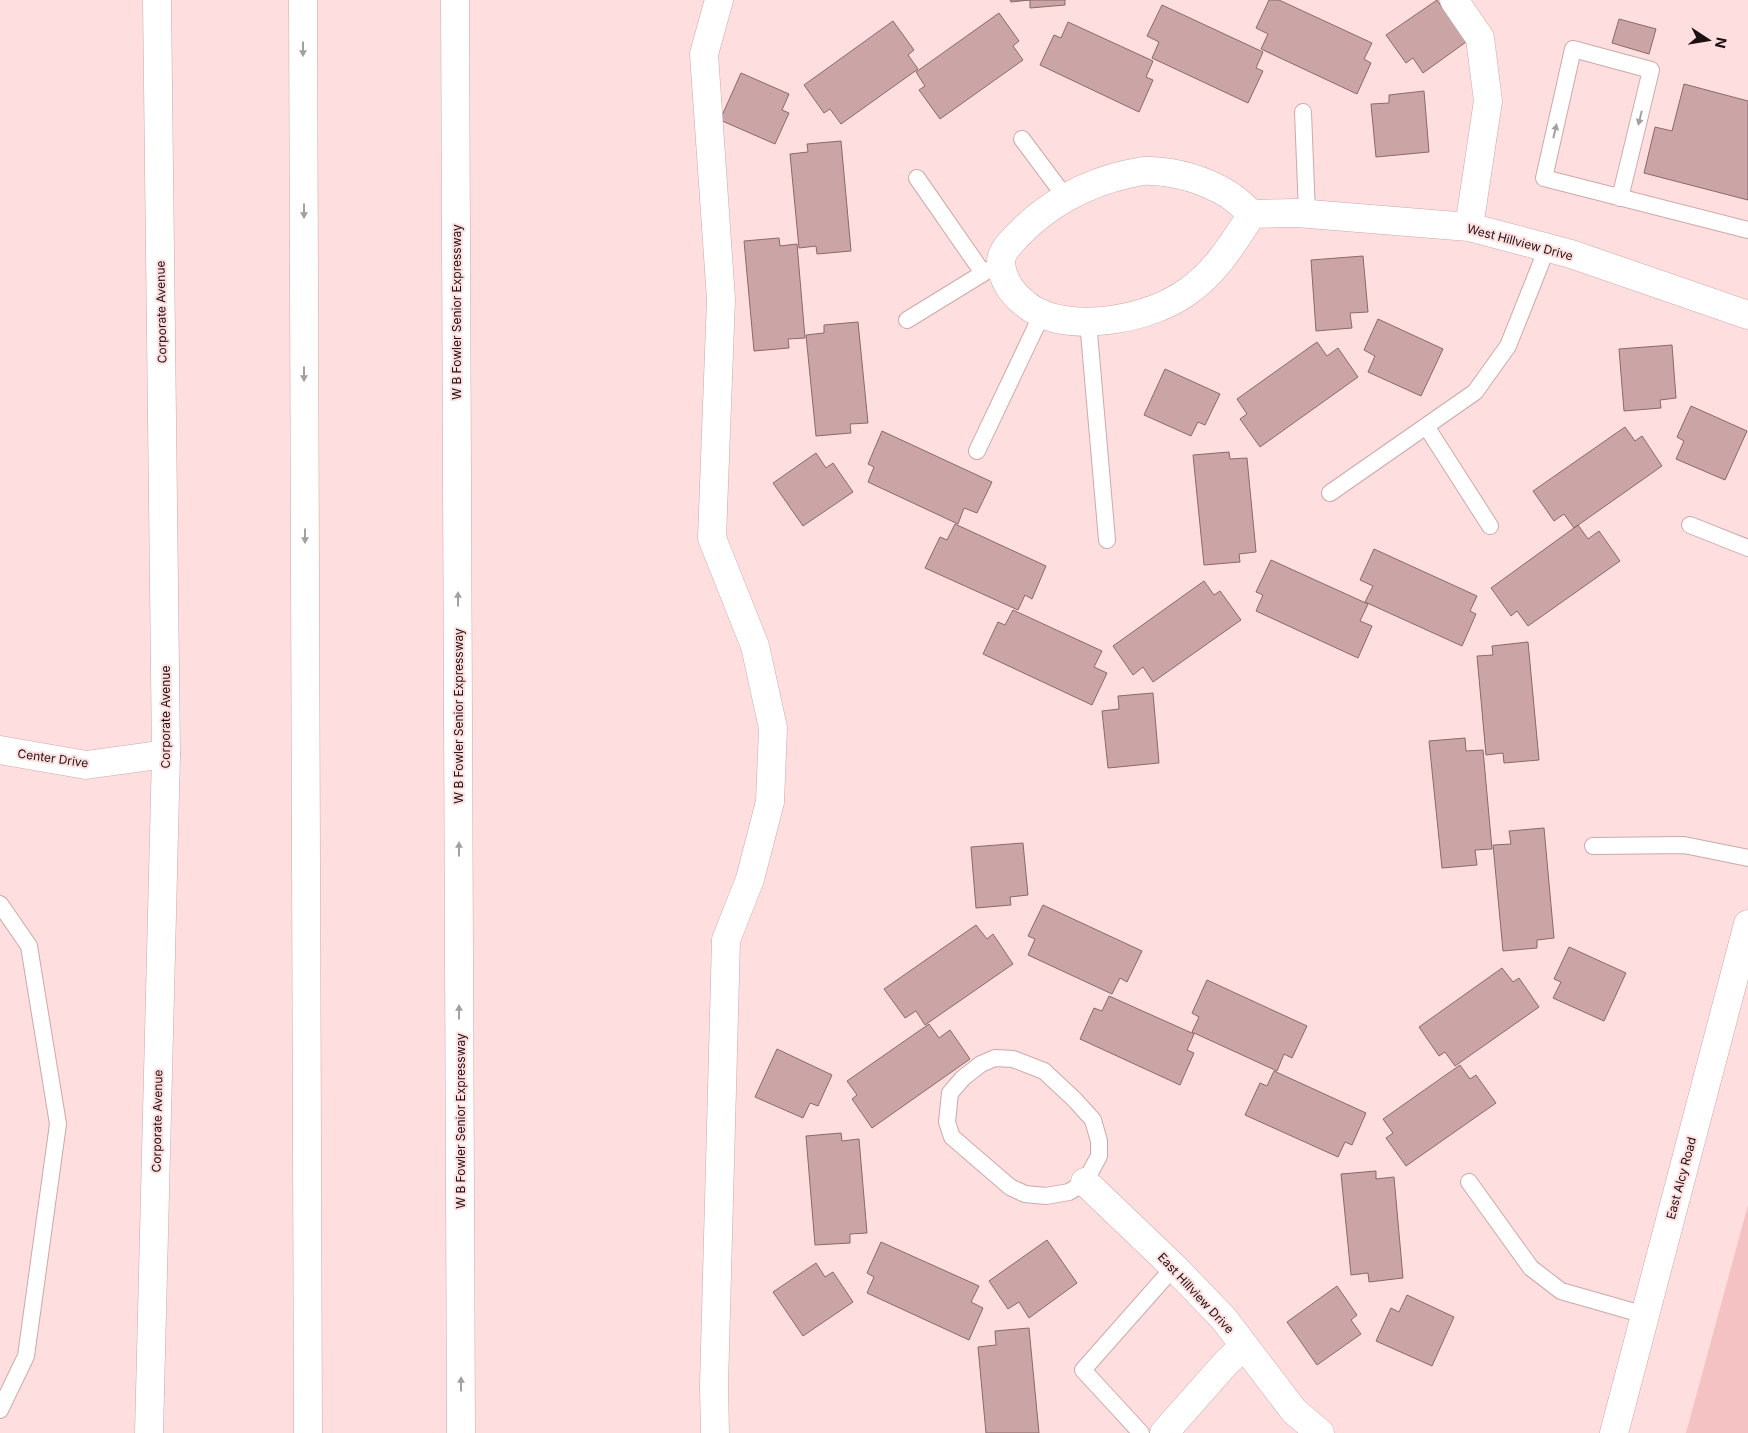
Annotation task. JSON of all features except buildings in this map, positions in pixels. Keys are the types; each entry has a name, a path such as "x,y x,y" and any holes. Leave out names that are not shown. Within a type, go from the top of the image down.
{"main road":[{"name":"Corporate Avenue","path":"149,1433 166,754 157,0"},
{"path":"303,0 308,1433"},
{"name":"W B Fowler Senior Expressway","path":"455,0 461,1433"},
{"path":"715,1433 714,1386 726,940 750,879 770,802 773,728 755,646 712,538 721,299 704,54 719,0"},
{"path":"1454,0 1480,38 1488,101 1469,227"},
{"path":"1148,170 1200,180 1227,193 1252,214 1226,254 1207,276 1188,292 1168,304 1145,312 1117,318 1067,321 1042,314 1020,300 992,268 1007,246 1028,224 1066,198 1088,187 1117,177 1148,170"},
{"name":"West Hillview Drive","path":"1252,214 1307,213 1469,227 1571,254 1748,315"},
{"name":"Center Drive","path":"0,750 86,765 166,754"},
{"name":"East Alcy Road","path":"1614,1433 1748,924"},
{"name":"East Hillview Drive","path":"1084,1182 1174,1266 1224,1319 1294,1411 1320,1433"},
{"path":"1164,1433 1226,1363 1244,1346"}],"lane":[{"path":"1620,198 1651,70 1573,49 1544,178 1620,198 1748,230"},
{"path":"1303,112 1307,213"},
{"path":"1022,139 1066,198"},
{"path":"907,320 992,268 917,178"},
{"path":"1330,493 1475,392 1508,346 1547,248"},
{"path":"977,451 1042,314"},
{"path":"1088,321 1107,540"},
{"path":"1426,426 1490,526"},
{"path":"1690,525 1748,548"},
{"path":"1593,846 1684,845 1748,858"},
{"path":"0,904 29,946 58,1124 26,1356 0,1410"},
{"path":"995,1058 1014,1058 1044,1071 1093,1120 1099,1141 1099,1156 1084,1182 1069,1192 1046,1196 1024,1194 1010,1187 952,1137 947,1122 950,1093 963,1078 980,1064 995,1058"},
{"path":"1469,1182 1531,1268 1560,1291 1645,1315"},
{"path":"1141,1433 1083,1370 1174,1266"}],"shaded area":[{"path":"1748,1205 1748,1433 1686,1433"}]}
